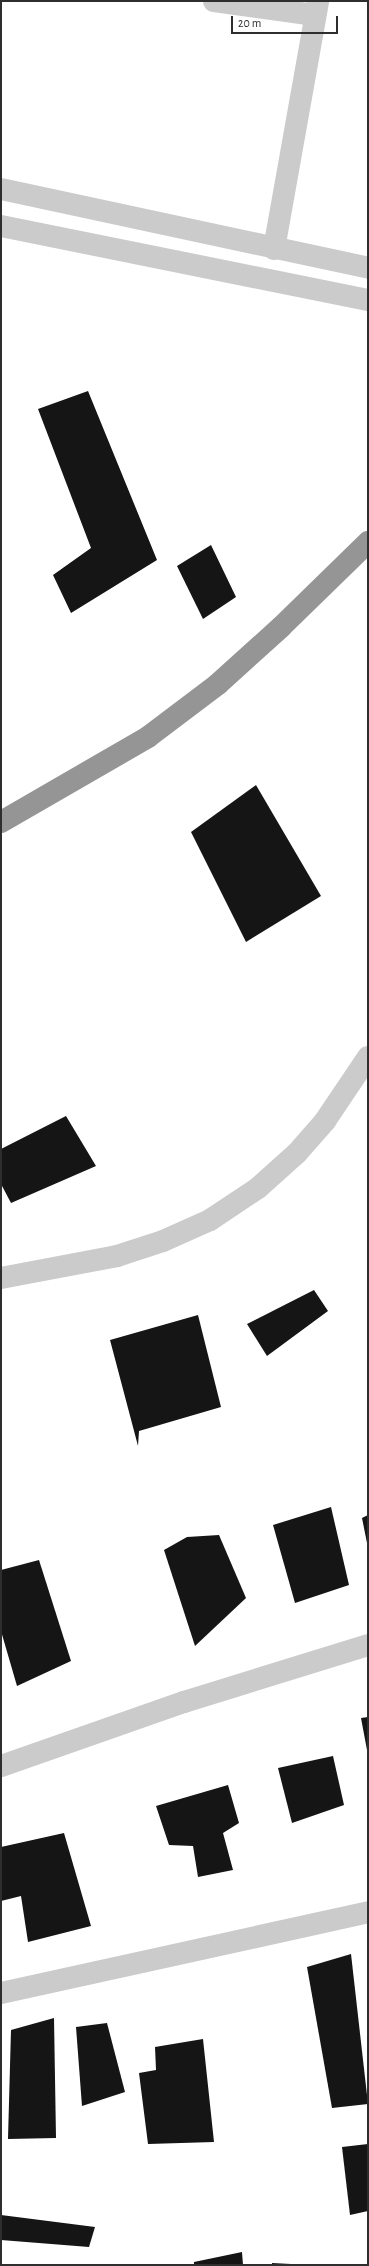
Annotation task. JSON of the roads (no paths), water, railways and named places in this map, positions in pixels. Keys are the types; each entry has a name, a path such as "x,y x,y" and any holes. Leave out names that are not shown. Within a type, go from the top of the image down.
{"highway":[{"path":"1,822 155,732 218,684 281,627 368,542"}],"street":[{"path":"214,1 316,8 274,249"},
{"path":"1,190 368,268"},
{"path":"1,226 368,300"},
{"path":"1,1278 117,1256 163,1241 210,1220 258,1188 297,1153 325,1121 368,1057"},
{"path":"1,1766 184,1702 368,1645"},
{"path":"1,1993 368,1912"}]}
